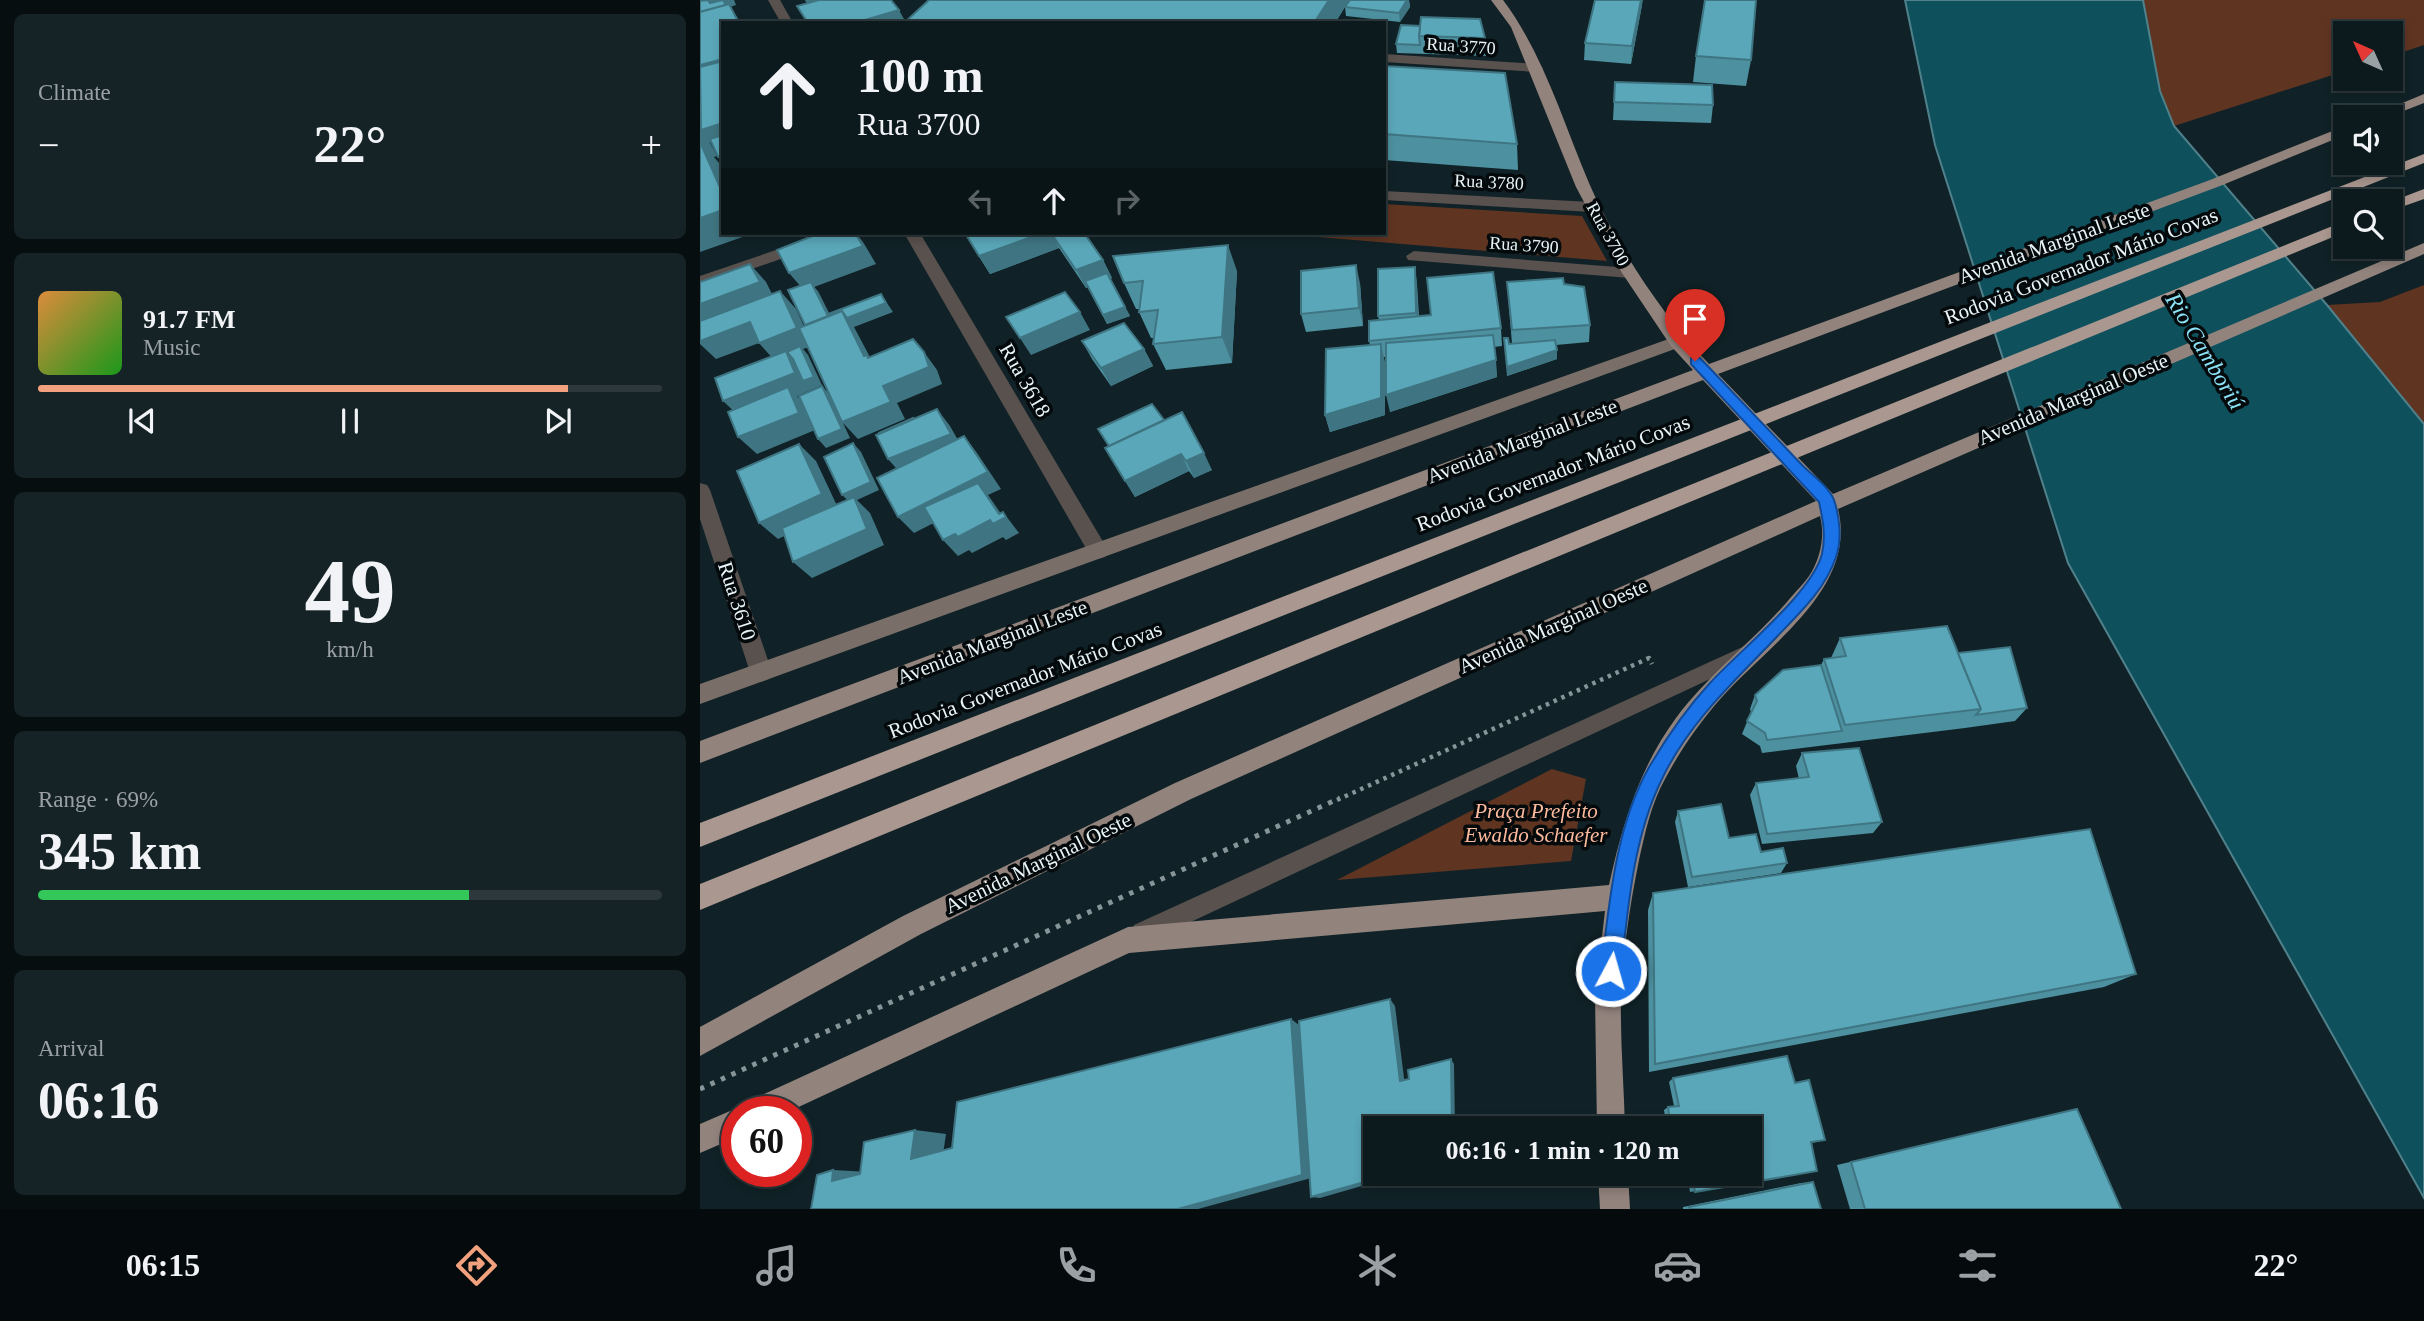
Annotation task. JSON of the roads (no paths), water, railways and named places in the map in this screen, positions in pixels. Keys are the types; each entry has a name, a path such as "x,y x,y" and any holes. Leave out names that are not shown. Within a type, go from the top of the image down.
{"highway":[{"name":"Rodovia Governador Mário Covas","path":"700,835 2424,158"},
{"path":"2403,202 2424,194"},
{"path":"700,897 2333,231"}],"main road":[{"name":"Rua 3700","path":"1497,0 1517,27 1592,207 1630,273 1677,342 1826,499 1833,528 1829,556 1818,580 1684,725 1653,777 1634,828 1619,897 1608,996 1611,1116"},
{"path":"2403,106 2424,98"},
{"name":"Avenida Marginal Leste","path":"700,752 1633,399 2215,183 2333,135"},
{"name":"Avenida Marginal Oeste","path":"700,1042 912,925 1183,791 1726,549 2424,248"},
{"name":"Avenida Marginal Leste","path":"700,694 1677,342"},
{"path":"791,1096 1128,940 1619,897"},
{"path":"700,1139 721,1129"},
{"path":"1614,1186 1615,1209"}],"street":[{"path":"774,0 786,21"},
{"name":"Rua 3770","path":"1386,58 1536,68"},
{"name":"Rua 3780","path":"1386,195 1592,207"},
{"path":"700,282 835,235"},
{"name":"Rua 3618","path":"913,235 1098,551"},
{"name":"Rua 3790","path":"1414,256 1630,273"},
{"name":"Rua 3610","path":"700,490 761,672"}],"lane":[{"path":"1128,940 1755,649"}],"water":[{"name":"Rio Camboriú","path":"1905,0 2143,0 2160,91 2174,126 2327,305 2424,424 2424,1198 2068,563 1935,145"}],"park label":[{"name":"Praça Prefeito Ewaldo Schaefer","path":"1536,823"}]}
